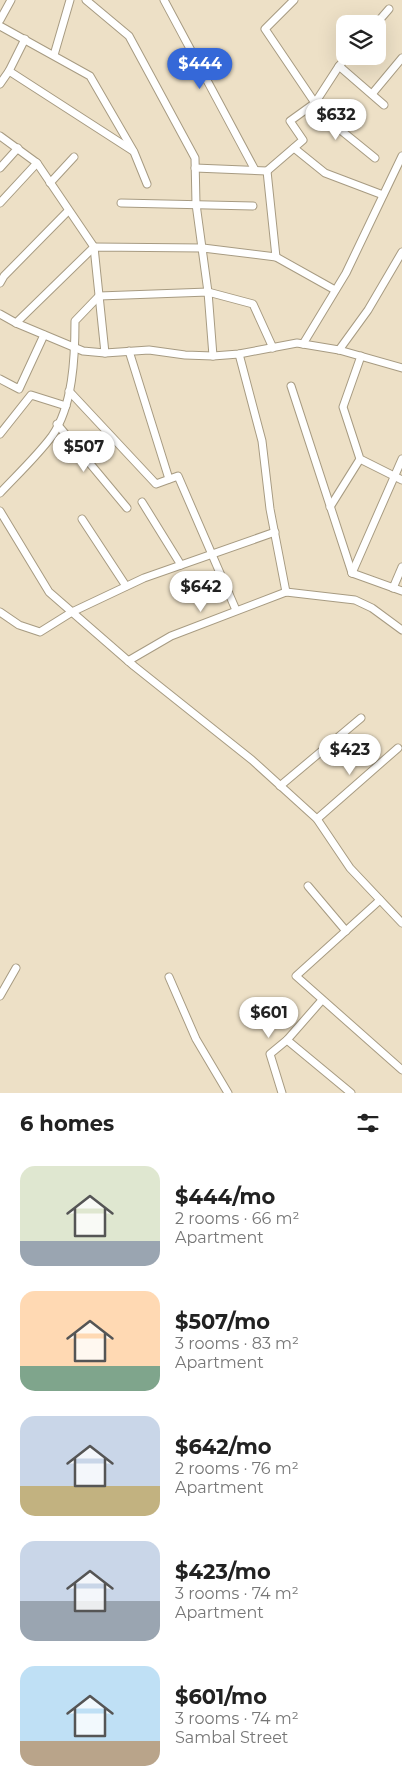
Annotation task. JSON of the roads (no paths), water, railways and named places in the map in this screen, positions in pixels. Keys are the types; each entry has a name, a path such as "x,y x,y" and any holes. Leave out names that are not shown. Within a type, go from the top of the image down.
{"street":[{"path":"0,20 11,0"},
{"path":"54,55 70,0"},
{"path":"86,0 129,36 195,158 196,204 208,292 213,356"},
{"path":"294,0 266,29 315,103 343,132 375,158"},
{"path":"167,1 255,170"},
{"path":"384,15 389,9"},
{"path":"0,26 90,76 134,152 147,184"},
{"path":"0,84 9,71 25,39"},
{"path":"372,94 402,58"},
{"path":"195,168 267,171 303,140 290,121 315,103 339,66 384,105"},
{"path":"9,71 134,152"},
{"path":"0,136 37,163 94,247 105,353"},
{"path":"0,168 18,148"},
{"path":"294,148 325,173 383,195"},
{"path":"303,344 346,273 402,156"},
{"path":"50,183 74,157"},
{"path":"0,203 37,163"},
{"path":"267,171 276,257"},
{"path":"121,203 253,206"},
{"path":"0,282 68,210"},
{"path":"16,323 94,247 202,248 276,257 335,290"},
{"path":"339,350 368,310 402,252"},
{"path":"0,493 52,436 66,406 75,348 75,320 99,296 208,292 253,304 273,348"},
{"path":"0,314 16,323 83,351 105,353 150,350 185,355 213,356 303,344 339,350 402,368"},
{"path":"0,379 19,389 44,335"},
{"path":"129,351 169,479"},
{"path":"239,354 262,442 286,592"},
{"path":"361,356 342,406 360,459 402,480"},
{"path":"290,386 352,573"},
{"path":"69,390 156,484 178,476 236,610"},
{"path":"0,434 31,395 66,406"},
{"path":"57,424 127,508"},
{"path":"330,507 360,459"},
{"path":"352,573 402,459"},
{"path":"142,502 181,565"},
{"path":"0,511 50,592 128,661 252,760 317,819 350,868 402,923"},
{"path":"82,519 126,586"},
{"path":"0,612 20,626 40,632 72,612 144,578 275,532"},
{"path":"393,588 402,568"},
{"path":"352,573 402,591"},
{"path":"128,661 171,636 286,592 355,600 372,608 402,630"},
{"path":"280,786 361,718"},
{"path":"317,819 398,748"},
{"path":"308,886 346,931"},
{"path":"380,900 296,976 402,1070"},
{"path":"0,996 16,968"},
{"path":"169,977 196,1039 228,1093"},
{"path":"282,1093 269,1057 270,1054 287,1040 322,1000"},
{"path":"287,1040 352,1093"}]}
